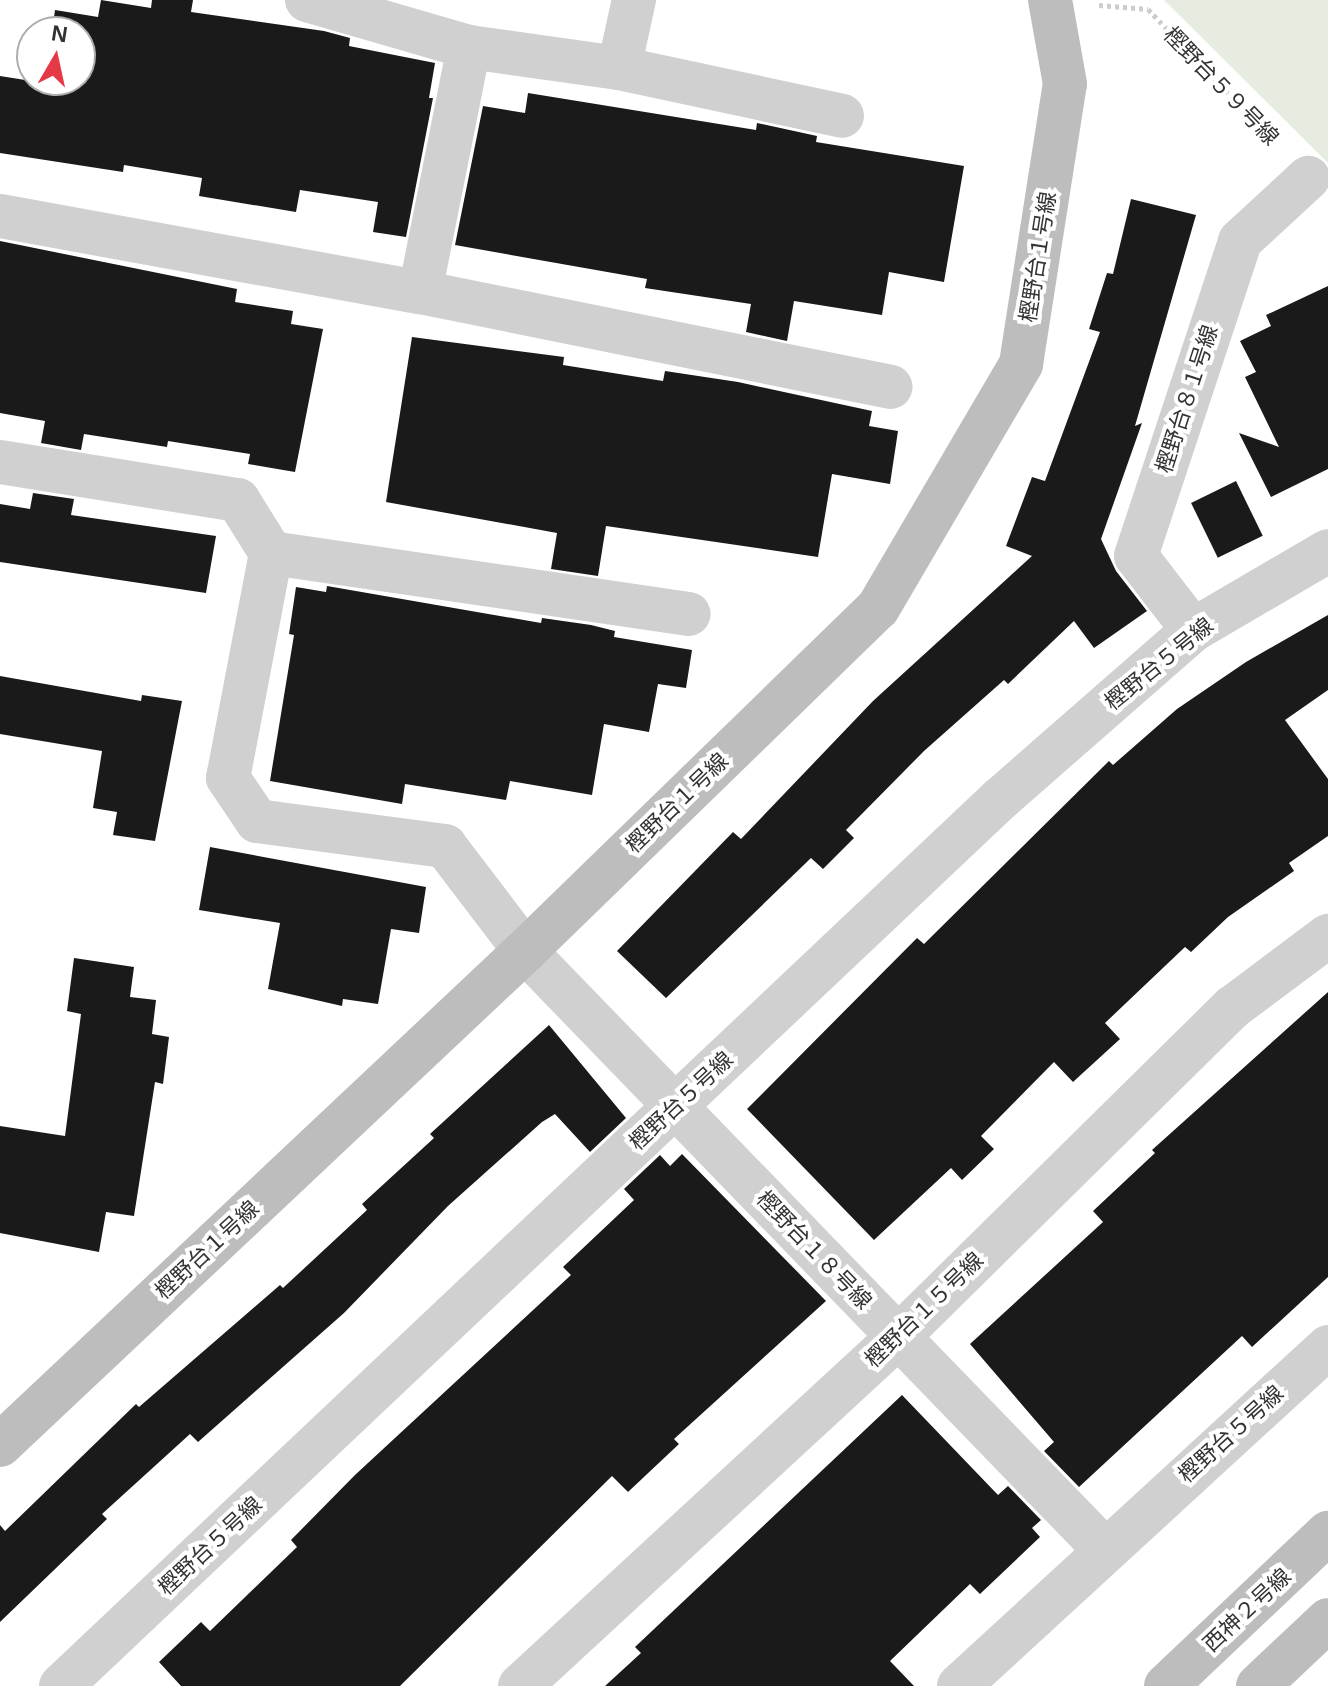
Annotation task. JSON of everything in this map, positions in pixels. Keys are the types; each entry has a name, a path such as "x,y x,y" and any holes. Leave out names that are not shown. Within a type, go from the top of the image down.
{"street":[{"path":"307,0 469,47 619,68 842,116"},
{"path":"619,68 634,0"},
{"name":"樫野台１号線","path":"0,1445 525,951 878,608 1021,364 1065,84 1050,1"},
{"path":"420,292 469,47"},
{"name":"樫野台８１号線","path":"1193,630 1136,556 1240,241 1308,178"},
{"path":"0,216 420,292 891,387"},
{"path":"0,462 238,500 271,553 689,614"},
{"name":"樫野台５号線","path":"61,1686 1000,799 1193,630 1328,551"},
{"name":"樫野台１８号線","path":"271,553 228,778 257,821 445,846 525,951 1104,1549"},
{"name":"樫野台１５号線","path":"520,1686 898,1337 1233,1007 1328,936"},
{"name":"樫野台５号線","path":"959,1686 1104,1549 1328,1347"},
{"name":"西神２号線","path":"1166,1686 1328,1533"},
{"path":"1258,1686 1328,1620"}],"path":[{"name":"樫野台５９号線","path":"1050,1 1148,9 1308,178"}],"shaded area":[{"path":"1164,0 1328,0 1328,163"}],"building":[{"path":"101,0 151,8 152,0 193,0 191,12 324,31 350,38 349,46 435,63 429,98 433,98 406,237 373,232 378,202 300,190 296,212 199,196 202,178 124,165 123,172 0,153 0,76 16,79 16,96 96,96"},
{"path":"55,10 92,16 54,16"},
{"path":"528,93 756,130 757,123 817,136 816,142 964,166 944,282 889,272 882,315 794,301 787,341 746,332 751,304 645,288 647,279 455,245 483,106 525,113"},
{"path":"1131,199 1196,215 1135,426 1142,423 1101,539 1116,571 1147,611 1094,648 1074,621 1008,684 1004,680 924,751 846,830 854,838 823,869 811,858 666,998 617,951 733,832 741,839 873,701 1032,556 1006,546 1032,477 1045,481 1100,332 1089,329 1107,273 1113,274"},
{"path":"0,241 237,289 235,302 293,311 291,324 323,329 295,472 248,464 250,454 168,441 167,447 84,434 81,450 41,443 45,421 0,413"},
{"path":"1328,286 1328,469 1271,497 1239,433 1279,447 1245,377 1256,372 1240,341 1271,326 1266,315"},
{"path":"412,337 564,357 563,365 663,381 665,371 738,382 872,411 869,426 898,431 890,484 832,474 818,557 606,526 598,576 551,569 557,533 386,502"},
{"path":"1236,481 1263,536 1218,558 1191,503"},
{"path":"33,493 74,499 71,515 216,536 206,593 0,562 0,504 30,509"},
{"path":"327,586 541,623 542,618 591,625 615,631 614,637 692,650 686,688 658,684 649,732 604,724 592,795 510,781 506,800 405,784 402,804 270,781 294,635 289,634 296,587 326,592"},
{"path":"1328,615 1328,690 1285,720 1328,779 1328,836 1289,863 1294,871 1228,917 1191,952 1185,947 1105,1023 1120,1039 1073,1082 1054,1062 981,1136 994,1149 962,1180 951,1168 874,1240 747,1109 917,938 924,944 1109,761 1113,765 1177,709 1246,662"},
{"path":"0,676 141,701 142,695 182,701 155,841 113,835 117,812 93,808 102,751 0,734"},
{"path":"210,847 426,887 419,933 391,929 378,1004 343,999 342,1006 268,989 280,923 199,910"},
{"path":"74,958 134,967 130,997 156,1000 152,1034 169,1037 163,1084 155,1082 134,1216 106,1212 99,1252 0,1233 0,1126 65,1136 81,1014 67,1011"},
{"path":"1328,992 1328,1277 1252,1347 1242,1336 1079,1487 1044,1451 1054,1442 970,1344 1103,1222 1093,1211 1155,1153 1152,1150"},
{"path":"549,1025 626,1118 590,1152 555,1114 542,1122 448,1206 344,1313 198,1442 190,1434 102,1514 107,1519 0,1622 0,1525 5,1531 136,1404 139,1407 280,1285 283,1288 367,1210 362,1204 434,1138 430,1134"},
{"path":"682,1154 826,1301 674,1439 679,1444 628,1492 612,1476 400,1686 181,1686 159,1662 201,1622 210,1631 297,1547 291,1540 355,1475 571,1275 563,1267 634,1200 624,1189 660,1155 670,1166"},
{"path":"902,1395 998,1495 1008,1486 1041,1520 1032,1528 1040,1537 980,1594 970,1584 890,1661 914,1686 605,1686 641,1653 635,1647"}]}
